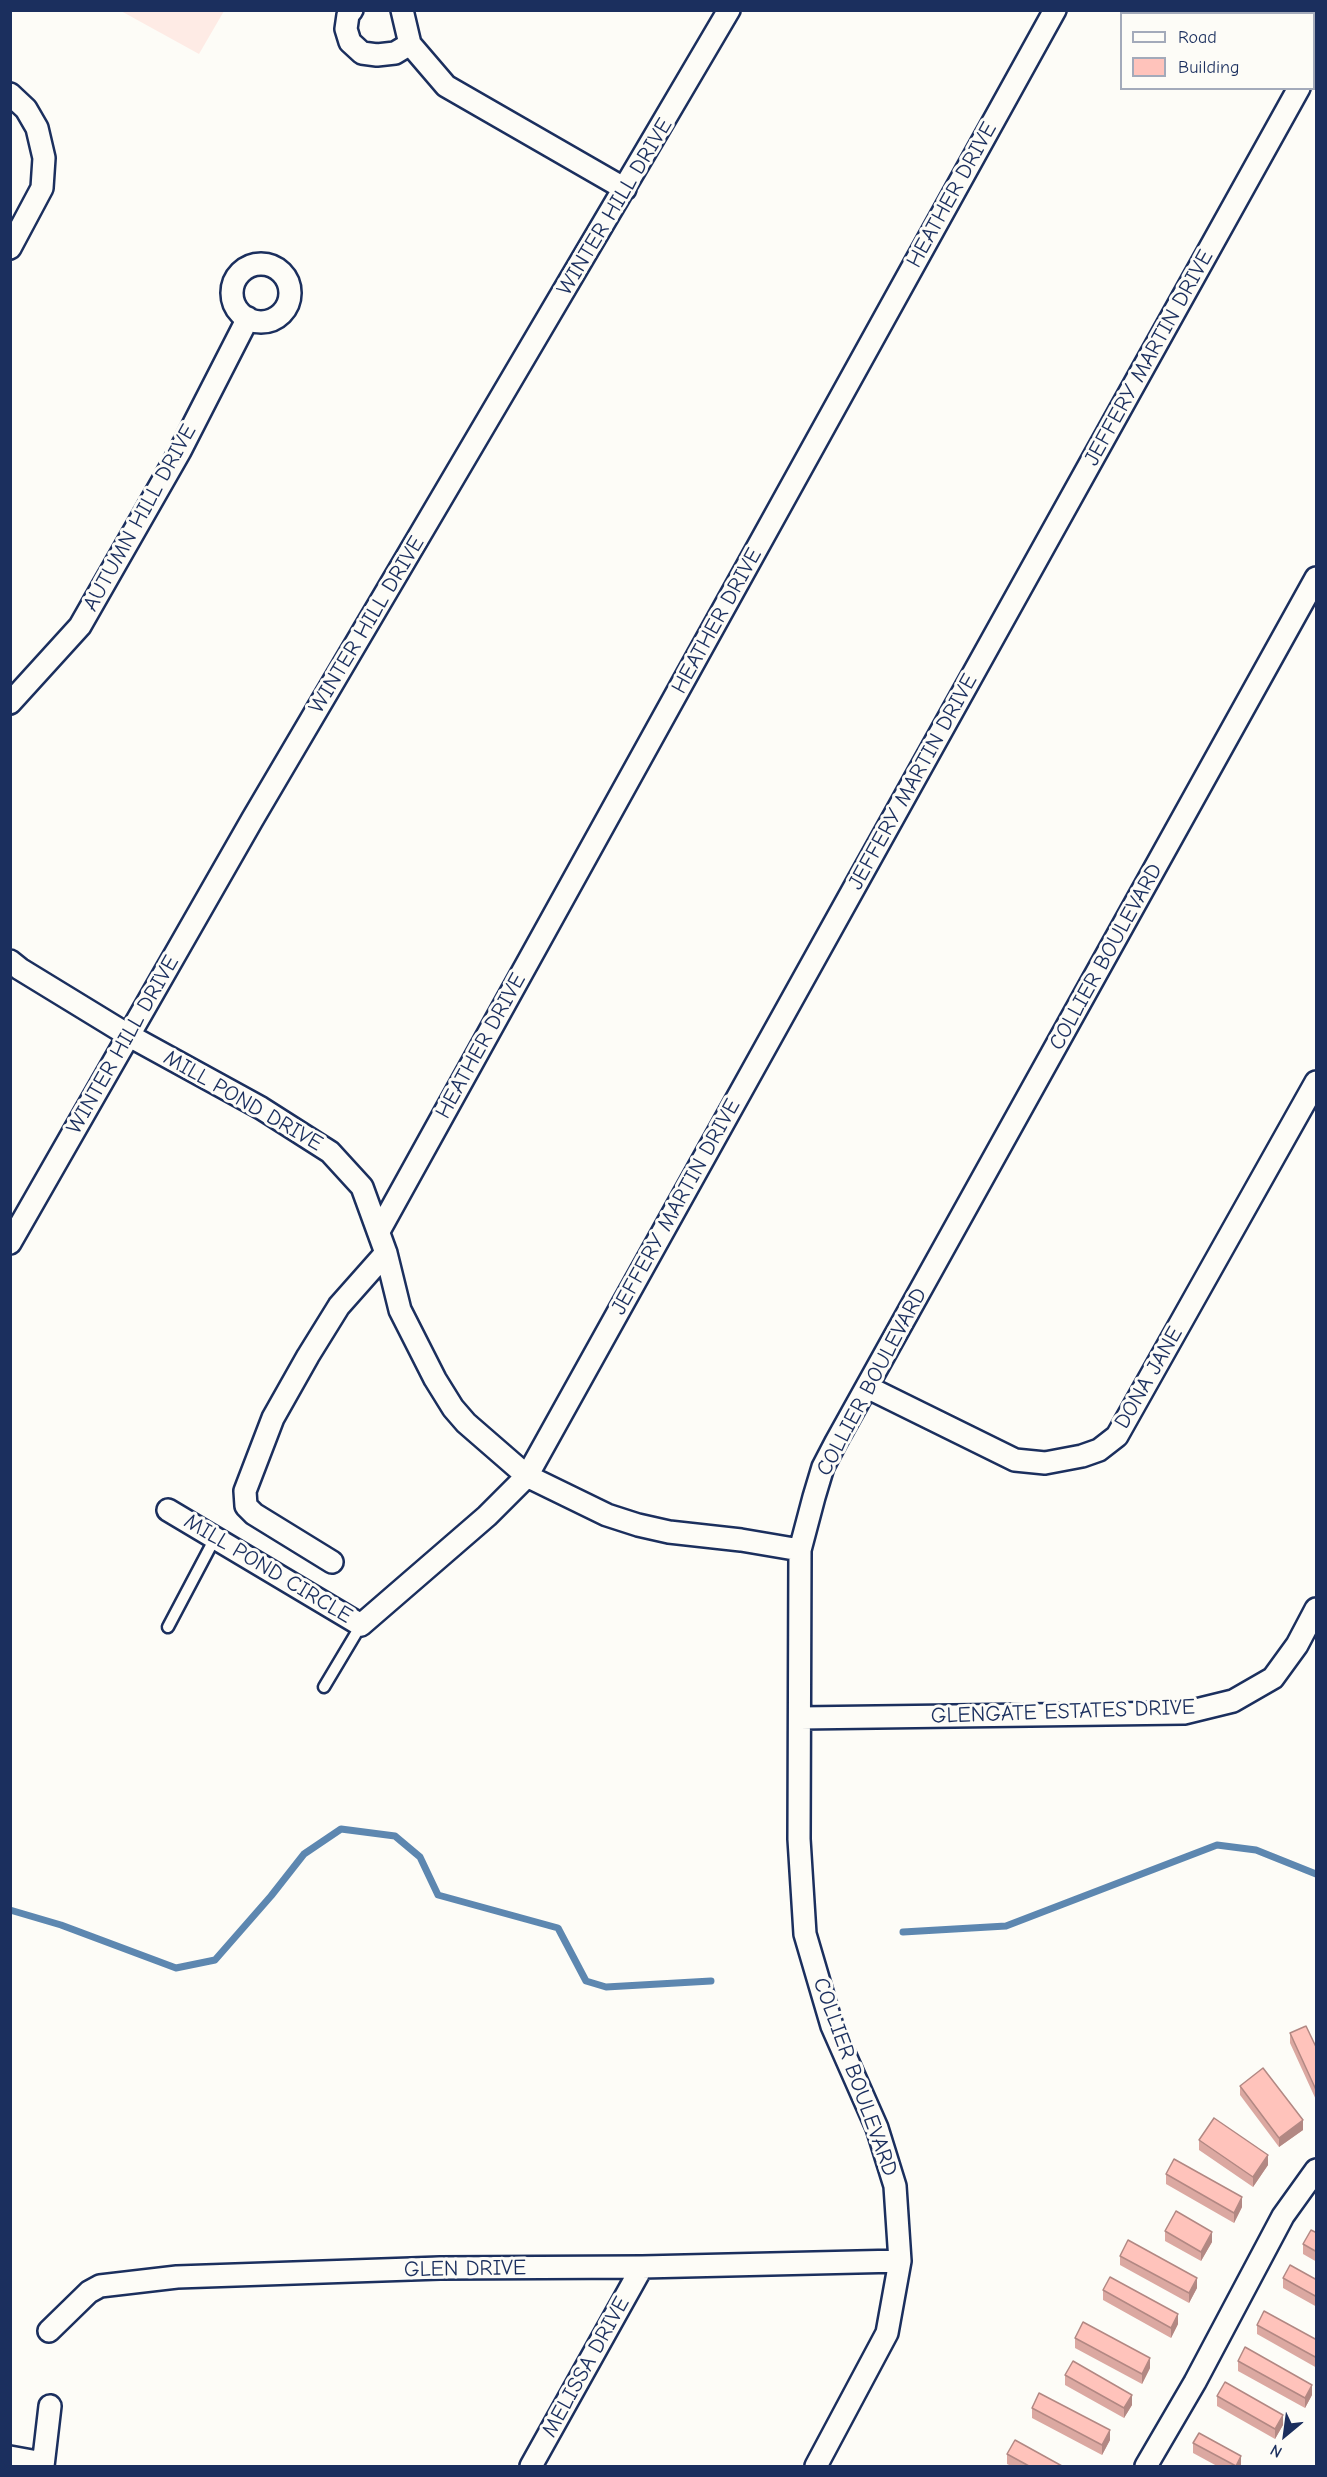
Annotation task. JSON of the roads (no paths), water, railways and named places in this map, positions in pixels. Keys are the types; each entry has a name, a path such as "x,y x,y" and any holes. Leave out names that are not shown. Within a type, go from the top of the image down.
{"street":[{"path":"352,10 348,15 346,29 350,42 362,53 377,55 394,53 410,45"},
{"path":"402,10 410,45 446,86 625,189"},
{"name":"WINTER HILL DRIVE","path":"10,1243 246,830 729,10"},
{"name":"HEATHER DRIVE","path":"379,1231 1055,10"},
{"name":"JEFFERY MARTIN DRIVE","path":"527,1476 1298,90"},
{"path":"10,94 26,109 37,128 44,158 42,188 10,248"},
{"name":"AUTUMN HILL DRIVE","path":"10,703 80,626 180,451 248,318"},
{"name":"COLLIER BOULEVARD","path":"816,2466 887,2334 900,2261 895,2186 878,2128 832,2026 806,1934 799,1839 800,1550 823,1467 1317,578"},
{"name":"MILL POND DRIVE","path":"10,961 128,1035 261,1108 330,1152 362,1187 386,1253 400,1310 441,1389 466,1423 527,1476 608,1515 638,1525 669,1532 741,1540 800,1550"},
{"name":"DONA JANE","path":"867,1387 1014,1460 1044,1463 1082,1456 1099,1450 1117,1436 1317,1082"},
{"path":"332,1562 254,1514 246,1506 245,1491 273,1418 308,1356 339,1306 386,1253"},
{"name":"MILL POND CIRCLE","path":"168,1510 361,1625 487,1516 527,1476"},
{"name":"GLENGATE ESTATES DRIVE","path":"800,1718 1184,1713 1233,1701 1273,1678 1297,1645 1317,1609"},
{"path":"1146,2466 1195,2382 1283,2216 1317,2170"},
{"name":"GLEN DRIVE","path":"49,2331 89,2292 100,2286 166,2278 440,2268 642,2267 900,2261"},
{"name":"MELISSA DRIVE","path":"531,2466 642,2267"},
{"path":"10,2457 43,2465 50,2406"}],"lane":[{"path":"168,1627 215,1538"},
{"path":"324,1687 361,1625"}],"waterway":[{"path":"10,1910 61,1925 176,1968 215,1960 304,1854 341,1829 395,1836 420,1857 438,1895 558,1928 586,1981 606,1987 711,1981"},
{"path":"903,1932 1006,1926 1217,1845 1256,1850 1316,1874"}]}
